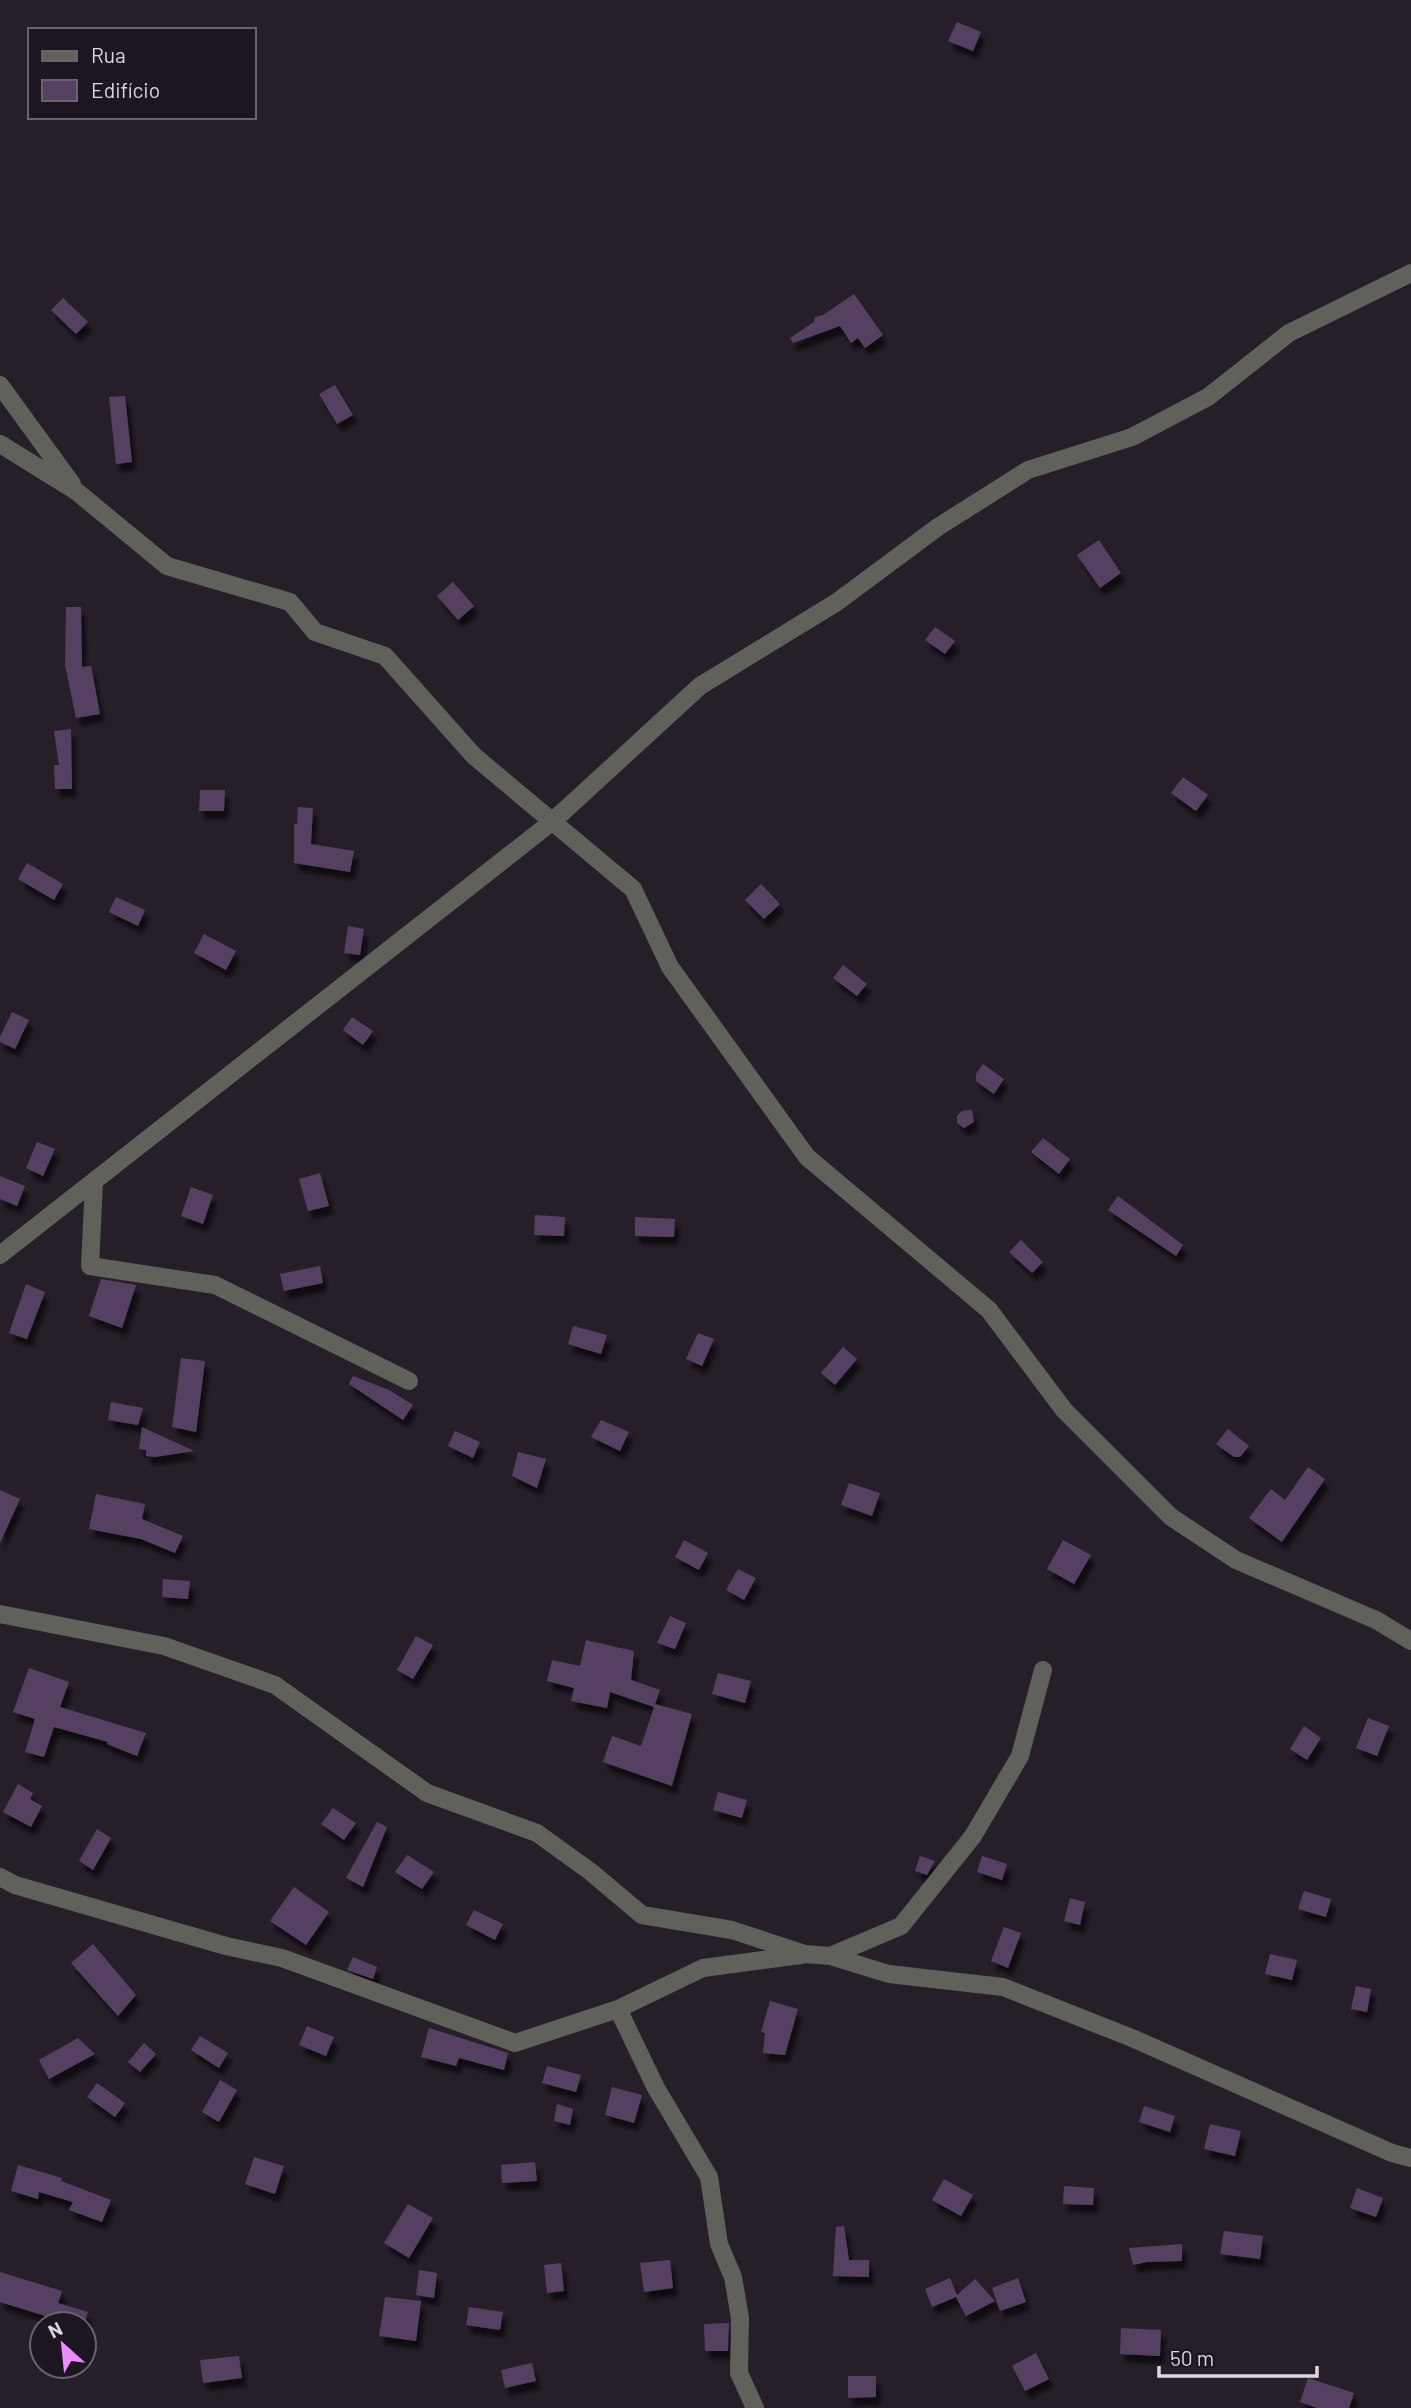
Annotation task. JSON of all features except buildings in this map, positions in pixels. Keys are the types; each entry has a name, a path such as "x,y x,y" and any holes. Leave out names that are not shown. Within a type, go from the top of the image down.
{"street":[{"path":"0,1255 553,821 700,686 837,602 938,527 1028,470 1132,437 1208,397 1289,333 1411,274"},
{"path":"0,385 76,491"},
{"path":"0,444 76,491 166,566 290,602 315,632 385,656 474,756 633,889 670,968 807,1157 989,1310 1064,1410 1171,1517 1236,1560 1376,1620 1411,1641"},
{"path":"94,1182 90,1266 215,1285 409,1381"},
{"path":"0,1615 164,1646 275,1685 427,1793 537,1833 591,1872 642,1915 732,1930 804,1954"},
{"path":"830,1956 901,1926 973,1836 1020,1756 1043,1670"},
{"path":"0,1877 15,1885 226,1946 282,1958 515,2043 618,2009 703,1968 804,1954 830,1956 889,1974 1003,1987 1132,2038 1392,2153 1411,2158"},
{"path":"618,2009 656,2088 709,2177 719,2244 733,2277 740,2318 739,2373 755,2408"}]}
